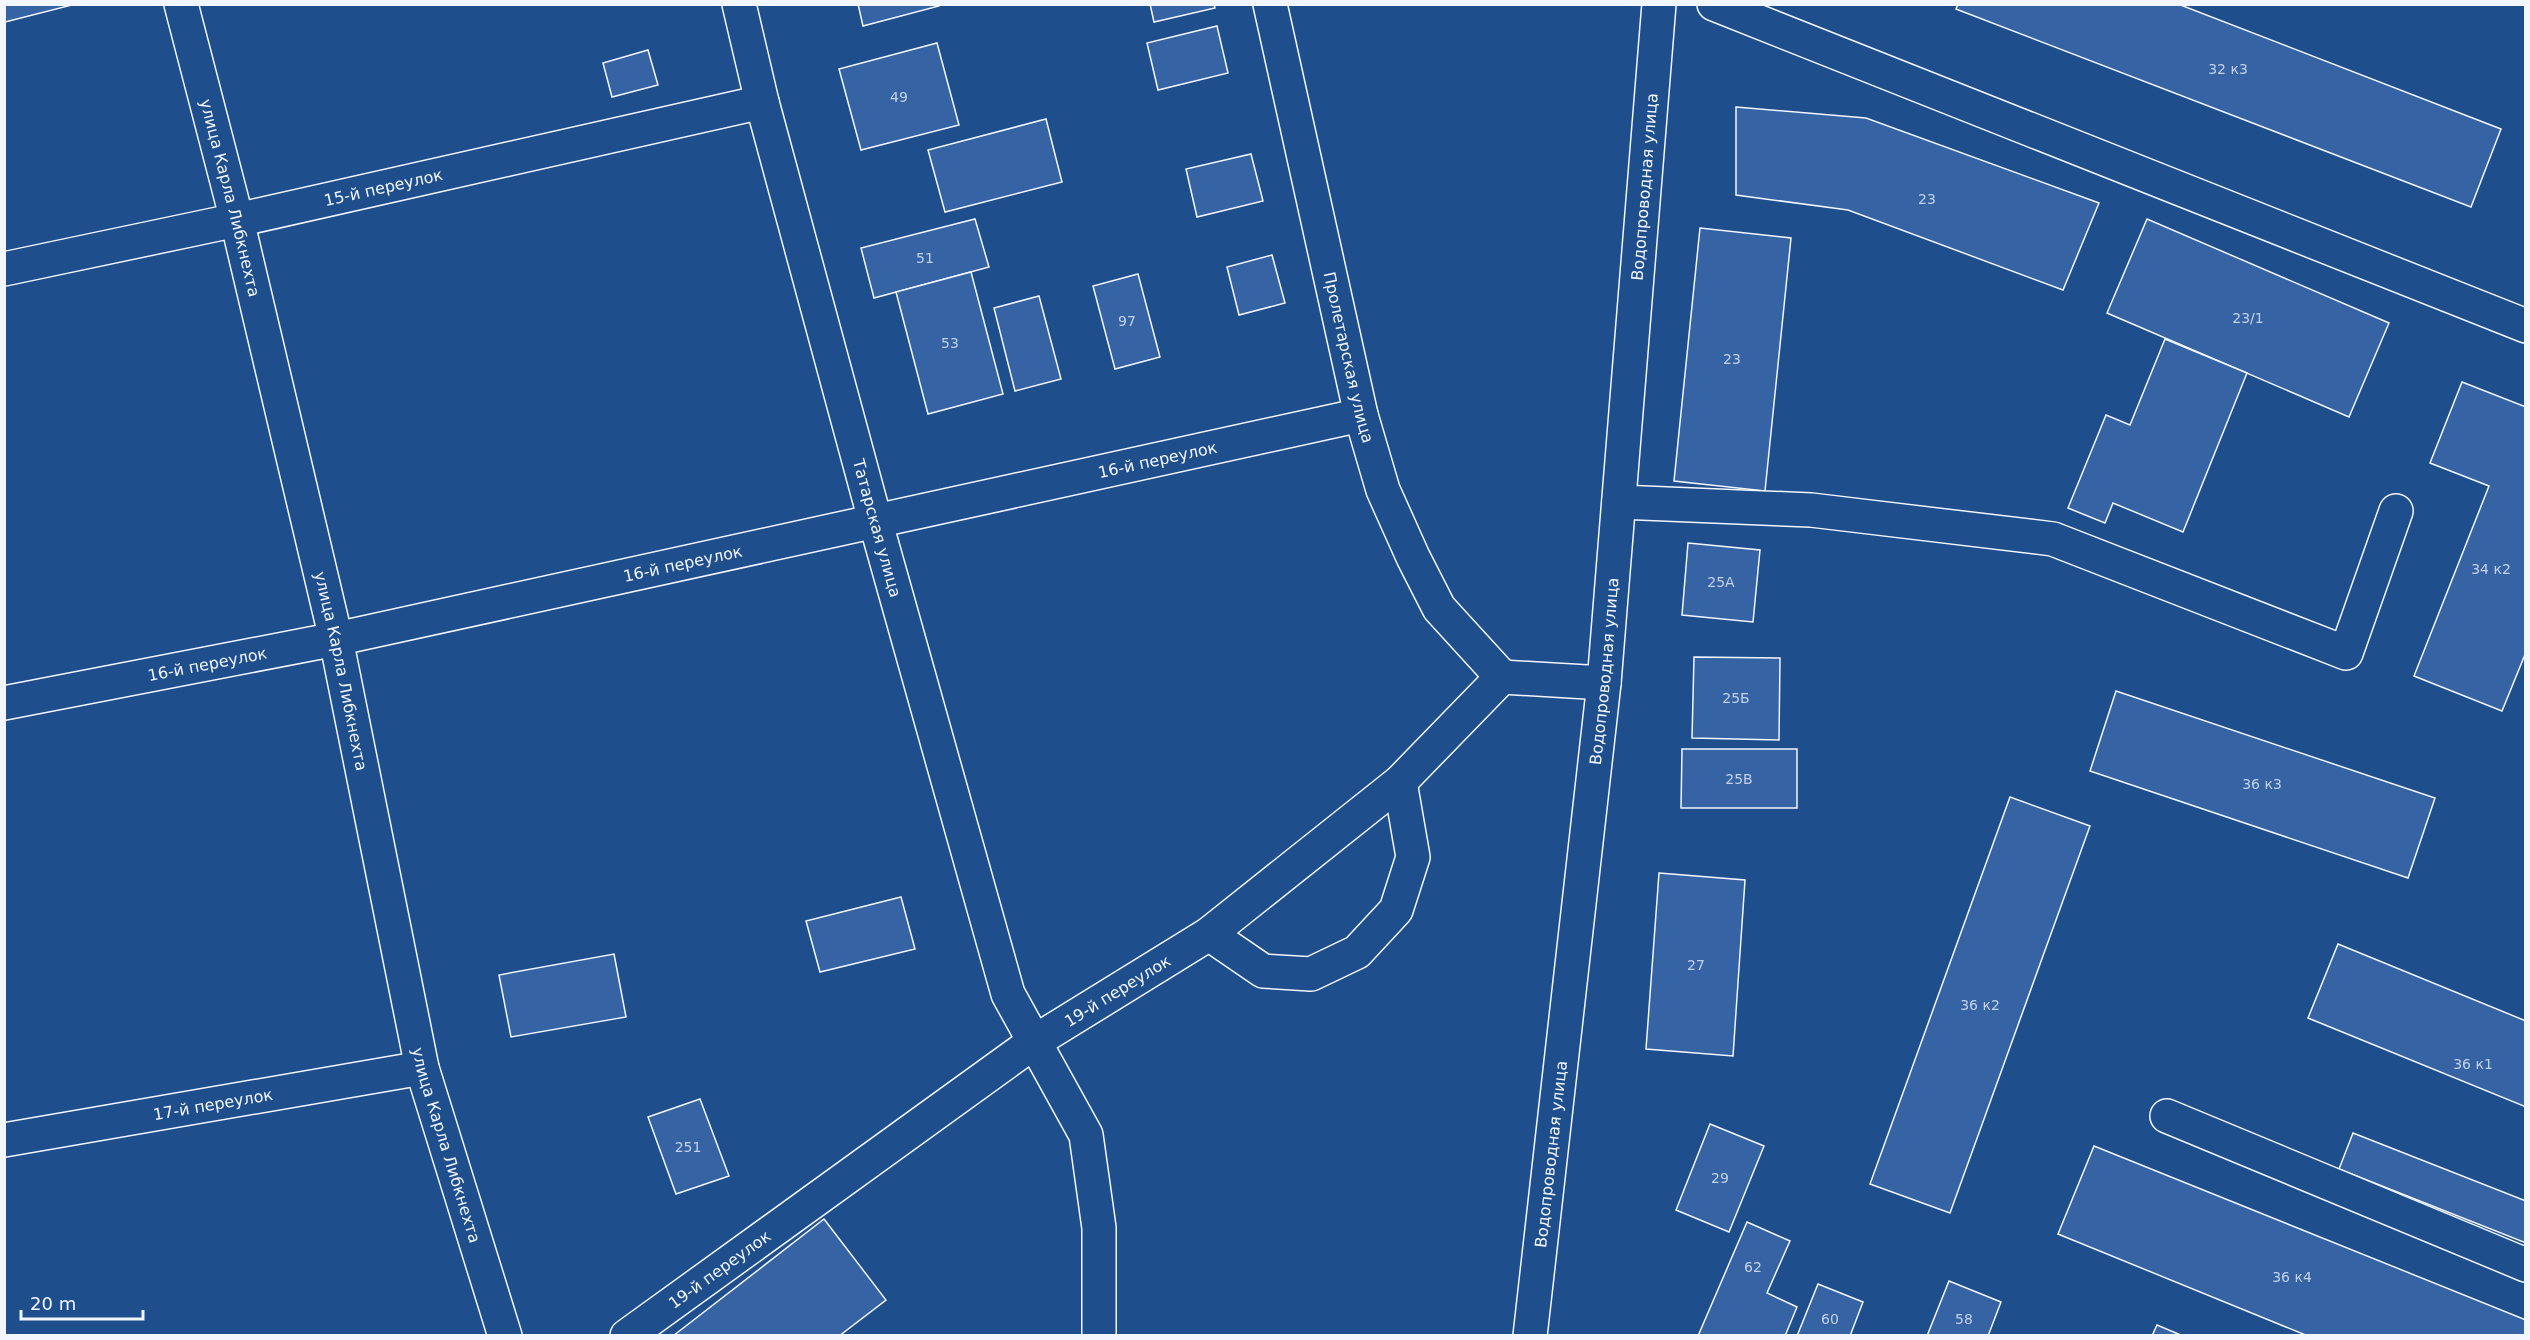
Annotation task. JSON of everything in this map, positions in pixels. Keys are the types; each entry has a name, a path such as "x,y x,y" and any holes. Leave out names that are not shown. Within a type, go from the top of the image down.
{"street":[{"name":"улица Карла Либкнехта","path":"181,4 237,220 336,639 422,1068 505,1335"},
{"name":"Татарская улица","path":"739,4 762,102 875,520 1008,994 1086,1135 1099,1228 1099,1335"},
{"name":"Пролетарская улица","path":"1270,4 1361,415 1383,490 1439,608 1502,677"},
{"name":"Водопроводная улица","path":"1530,1335 1604,683 1659,4"},
{"path":"1714,4 2526,326"},
{"name":"15-й переулок","path":"4,269 237,220 762,102"},
{"name":"16-й переулок","path":"4,703 336,639 1361,415"},
{"path":"1619,502 1811,510 2053,539 2346,653 2396,511"},
{"path":"1502,677 1604,683"},
{"name":"19-й переулок","path":"627,1335 1034,1042 1209,934 1400,782 1502,677"},
{"path":"1209,934 1263,971 1311,974 1357,952 1396,910 1413,857 1400,782"},
{"name":"17-й переулок","path":"4,1140 422,1068"},
{"path":"2167,1116 2526,1265"}],"building":[{"path":"4,4 72,4 72,5 5,22"},
{"path":"858,4 939,4 939,6 863,26"},
{"path":"1150,4 1214,4 1215,8 1154,22"},
{"path":"1958,4 2178,4 2501,129 2471,207 1956,9"},
{"path":"1217,26 1228,73 1158,90 1147,43"},
{"path":"937,43 959,125 861,150 839,69"},
{"path":"648,50 658,85 612,97 603,63"},
{"path":"1736,107 1866,118 2099,203 2063,290 1848,210 1736,195"},
{"path":"1046,119 1062,182 945,212 928,150"},
{"path":"1251,154 1263,201 1197,217 1186,169"},
{"path":"975,219 989,267 874,298 861,248"},
{"path":"2147,219 2389,323 2349,417 2107,313"},
{"path":"1700,228 1791,238 1765,491 1674,481"},
{"path":"1272,255 1285,303 1239,315 1227,267"},
{"path":"971,272 1003,394 928,414 896,292"},
{"path":"1138,274 1160,357 1115,369 1093,286"},
{"path":"1039,296 1061,379 1015,391 994,308"},
{"path":"2165,339 2247,373 2183,532 2113,503 2105,523 2068,508 2106,415 2130,425"},
{"path":"2462,382 2526,407 2526,652 2502,711 2414,676 2489,486 2430,463"},
{"path":"1688,543 1760,550 1753,622 1682,615"},
{"path":"1694,657 1780,658 1779,740 1692,738"},
{"path":"2116,691 2435,798 2408,878 2090,771"},
{"path":"1682,749 1797,749 1797,808 1681,808"},
{"path":"2010,797 2090,826 1950,1213 1870,1184"},
{"path":"1659,873 1745,880 1733,1056 1646,1049"},
{"path":"901,897 915,949 820,972 806,921"},
{"path":"2338,944 2526,1021 2526,1107 2308,1018"},
{"path":"614,954 626,1017 511,1037 499,975"},
{"path":"700,1099 729,1176 676,1194 648,1117"},
{"path":"1710,1124 1764,1146 1729,1232 1676,1210"},
{"path":"2353,1133 2526,1201 2526,1243 2339,1169"},
{"path":"2094,1146 2526,1320 2526,1336 2308,1336 2058,1234"},
{"path":"824,1219 886,1300 839,1336 673,1336"},
{"path":"1747,1222 1790,1241 1767,1293 1797,1307 1785,1336 1698,1336"},
{"path":"1949,1281 2001,1302 1988,1336 1927,1336"},
{"path":"1818,1284 1863,1302 1850,1336 1797,1336"},
{"path":"2157,1325 2183,1336 2152,1336"}]}
